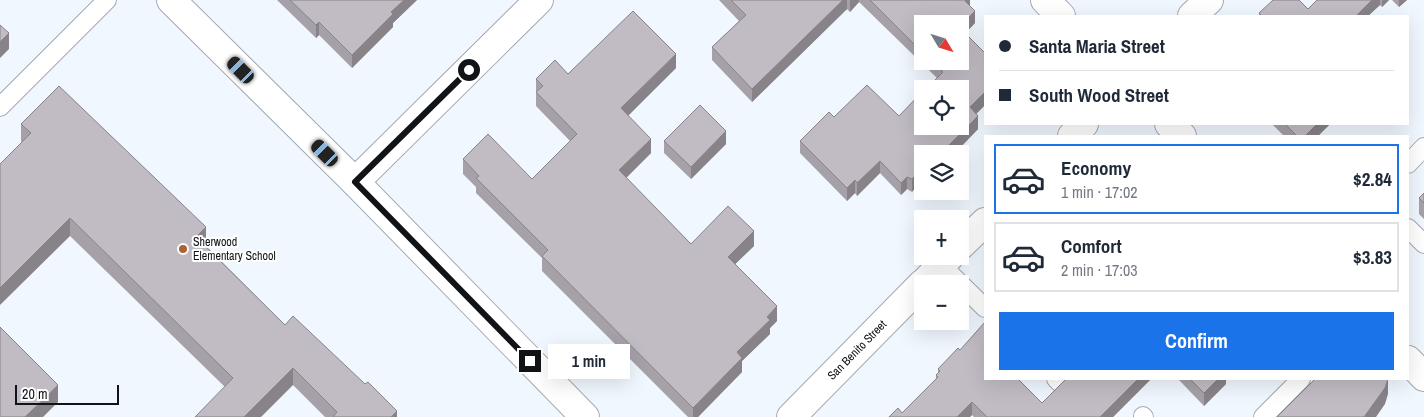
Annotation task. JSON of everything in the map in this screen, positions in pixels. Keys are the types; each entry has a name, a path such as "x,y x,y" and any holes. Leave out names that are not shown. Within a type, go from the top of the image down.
{"street":[{"path":"171,0 355,182 585,417"},
{"path":"355,182 539,0"},
{"path":"1045,0 1060,15"},
{"path":"1193,15 1209,0"},
{"path":"1073,135 1083,125"},
{"path":"1170,125 1181,135"},
{"name":"San Benito Street","path":"791,417 984,223"},
{"path":"1409,361 1424,377"}],"lane":[{"path":"0,107 106,0"},
{"path":"1409,163 1424,147"},
{"path":"1409,229 1424,244"},
{"path":"939,267 984,307"},
{"path":"1262,417 1300,380"}],"building":[{"path":"290,0 404,0 391,12 393,14 352,55 319,22 316,25"},
{"path":"731,0 843,0 752,89 712,47 746,15"},
{"path":"870,0 966,0 975,11 969,17 969,15 914,15 914,44"},
{"path":"1273,0 1299,0 1308,9 1317,0 1372,0 1357,15 1261,15 1259,13"},
{"path":"633,11 676,54 621,108 651,139 619,170 691,244 728,206 754,231 728,257 777,306 767,317 770,320 737,352 742,358 693,408 542,256 548,250 476,178 479,176 463,159 488,134 532,179 577,134 536,92 543,86 536,79 555,60 568,74"},
{"path":"0,25 9,33 0,42"},
{"path":"969,37 984,52 984,93 970,107 978,116 969,125 969,80 935,80 943,72 941,70 969,70"},
{"path":"867,85 899,116 914,100 914,135 959,135 949,145 914,145 914,177 912,179 907,177 901,183 880,161 857,183 855,180 847,188 800,141 829,112 834,117"},
{"path":"59,86 206,227 196,237 285,325 293,316 365,384 368,382 397,411 391,417 333,417 337,412 293,368 244,417 195,417 233,378 70,218 0,288 0,164 31,133 21,124"},
{"path":"700,105 726,131 691,167 664,141"},
{"path":"1286,125 1316,125 1306,135 1296,135"},
{"path":"1424,193 1424,203 1419,198"},
{"path":"984,323 984,380 1019,380 1042,403 1065,380 1137,380 1100,417 987,417 972,402 957,417 889,417 898,408 902,413 938,377 936,375 940,371 938,369 958,348 960,350"},
{"path":"0,327 58,385 25,417 0,417"},
{"path":"1191,380 1217,380 1204,393"},
{"path":"1314,380 1388,380 1385,388 1364,417 1277,417"}],"place":[{"name":"Sherwood Elementary School","path":"183,249"}],"route":[{"path":"469,70 355,182 530,361"}]}
